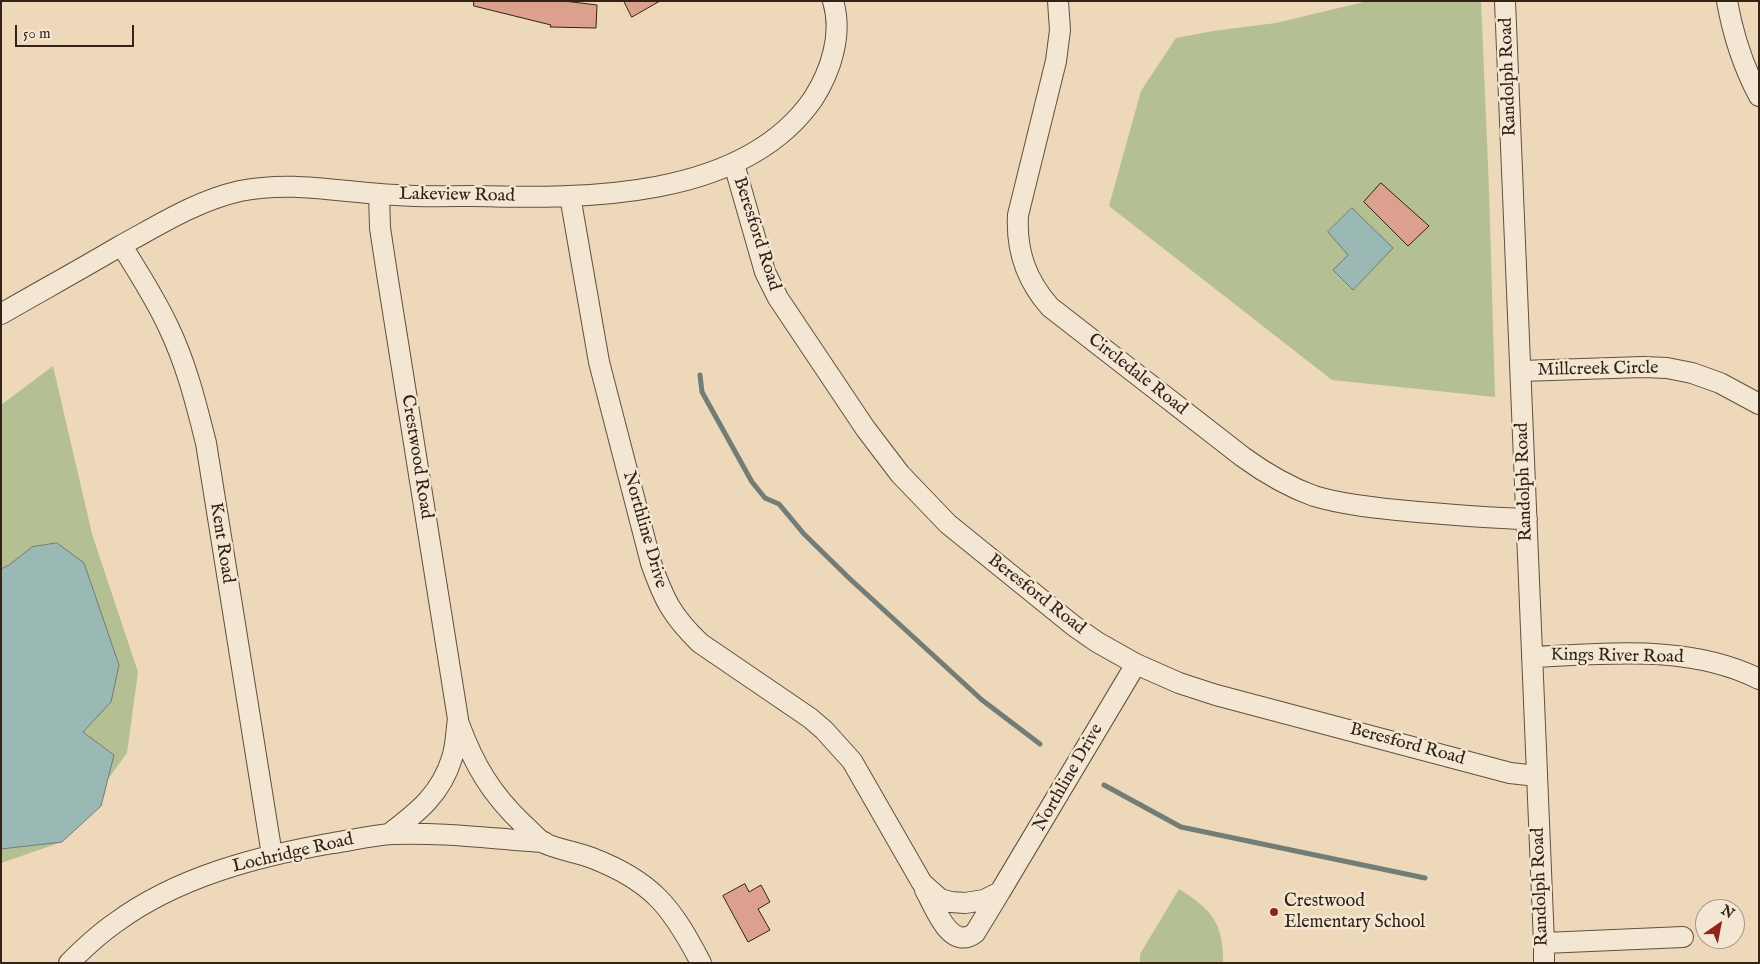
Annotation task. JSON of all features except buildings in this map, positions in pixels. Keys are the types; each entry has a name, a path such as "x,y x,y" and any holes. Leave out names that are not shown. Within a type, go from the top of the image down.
{"street":[{"name":"Lakeview Road","path":"1,314 195,206 217,197 241,191 272,187 310,186 379,194 527,198 570,196 651,187 699,177 734,164 781,133 803,111 819,89 827,73 836,41 832,1"},
{"name":"Circledale Road","path":"1058,1 1060,30 1056,61 1019,207 1017,231 1019,251 1023,265 1030,280 1050,307 1243,458 1262,471 1314,496 1350,505 1527,519"},
{"name":"Randolph Road","path":"1505,1 1544,953"},
{"path":"1727,1 1737,46 1746,72 1759,96"},
{"name":"Beresford Road","path":"734,164 765,272 778,298 865,428 900,474 948,524 1074,626 1097,642 1136,664 1179,683 1216,695 1510,773 1537,776"},
{"name":"Crestwood Road","path":"379,194 380,228 458,720 468,748 478,769 493,792 512,813 544,842 614,867 642,883 663,902 678,922 701,963"},
{"name":"Northline Drive","path":"570,196 599,362 651,563 660,591 668,607 684,628 700,643 810,718 824,730 852,761 948,930 956,937 963,938 976,933 1136,664"},
{"name":"Kent Road","path":"122,246 151,294 168,327 181,356 196,401 206,443 272,855"},
{"name":"Millcreek Circle","path":"1521,371 1666,368 1720,383 1759,404"},
{"name":"Kings River Road","path":"1532,657 1665,654 1721,665 1759,679"},
{"name":"Crestwood Road","path":"389,834 414,815 432,797 443,779 452,758 458,720"},
{"name":"Lochridge Road","path":"69,963 114,923 170,890 200,877 272,855 389,834 544,842"},
{"name":"Northline Drive","path":"922,884 940,899 951,902 965,903 984,900 1000,892"},
{"path":"1544,953 1683,937"}],"green space":[{"path":"1368,1 1481,1 1495,397 1332,380 1109,206 1141,91 1176,38 1276,23"},
{"path":"53,366 92,534 138,672 127,753 62,842 1,863 1,405"},
{"path":"1179,889 1200,903 1213,918 1221,937 1223,963 1140,963 1140,954"}],"water":[{"path":"1352,208 1393,248 1353,290 1333,270 1348,255 1328,232"},
{"path":"57,543 84,563 119,665 111,702 83,732 114,755 101,806 62,842 1,849 1,569 32,547"}],"waterway":[{"path":"700,375 702,392 752,482 765,498 779,504 804,534 849,578 982,700 1040,744"},
{"path":"1104,785 1181,827 1425,878"}],"place":[{"name":"Crestwood Elementary School","path":"1274,912"}]}
